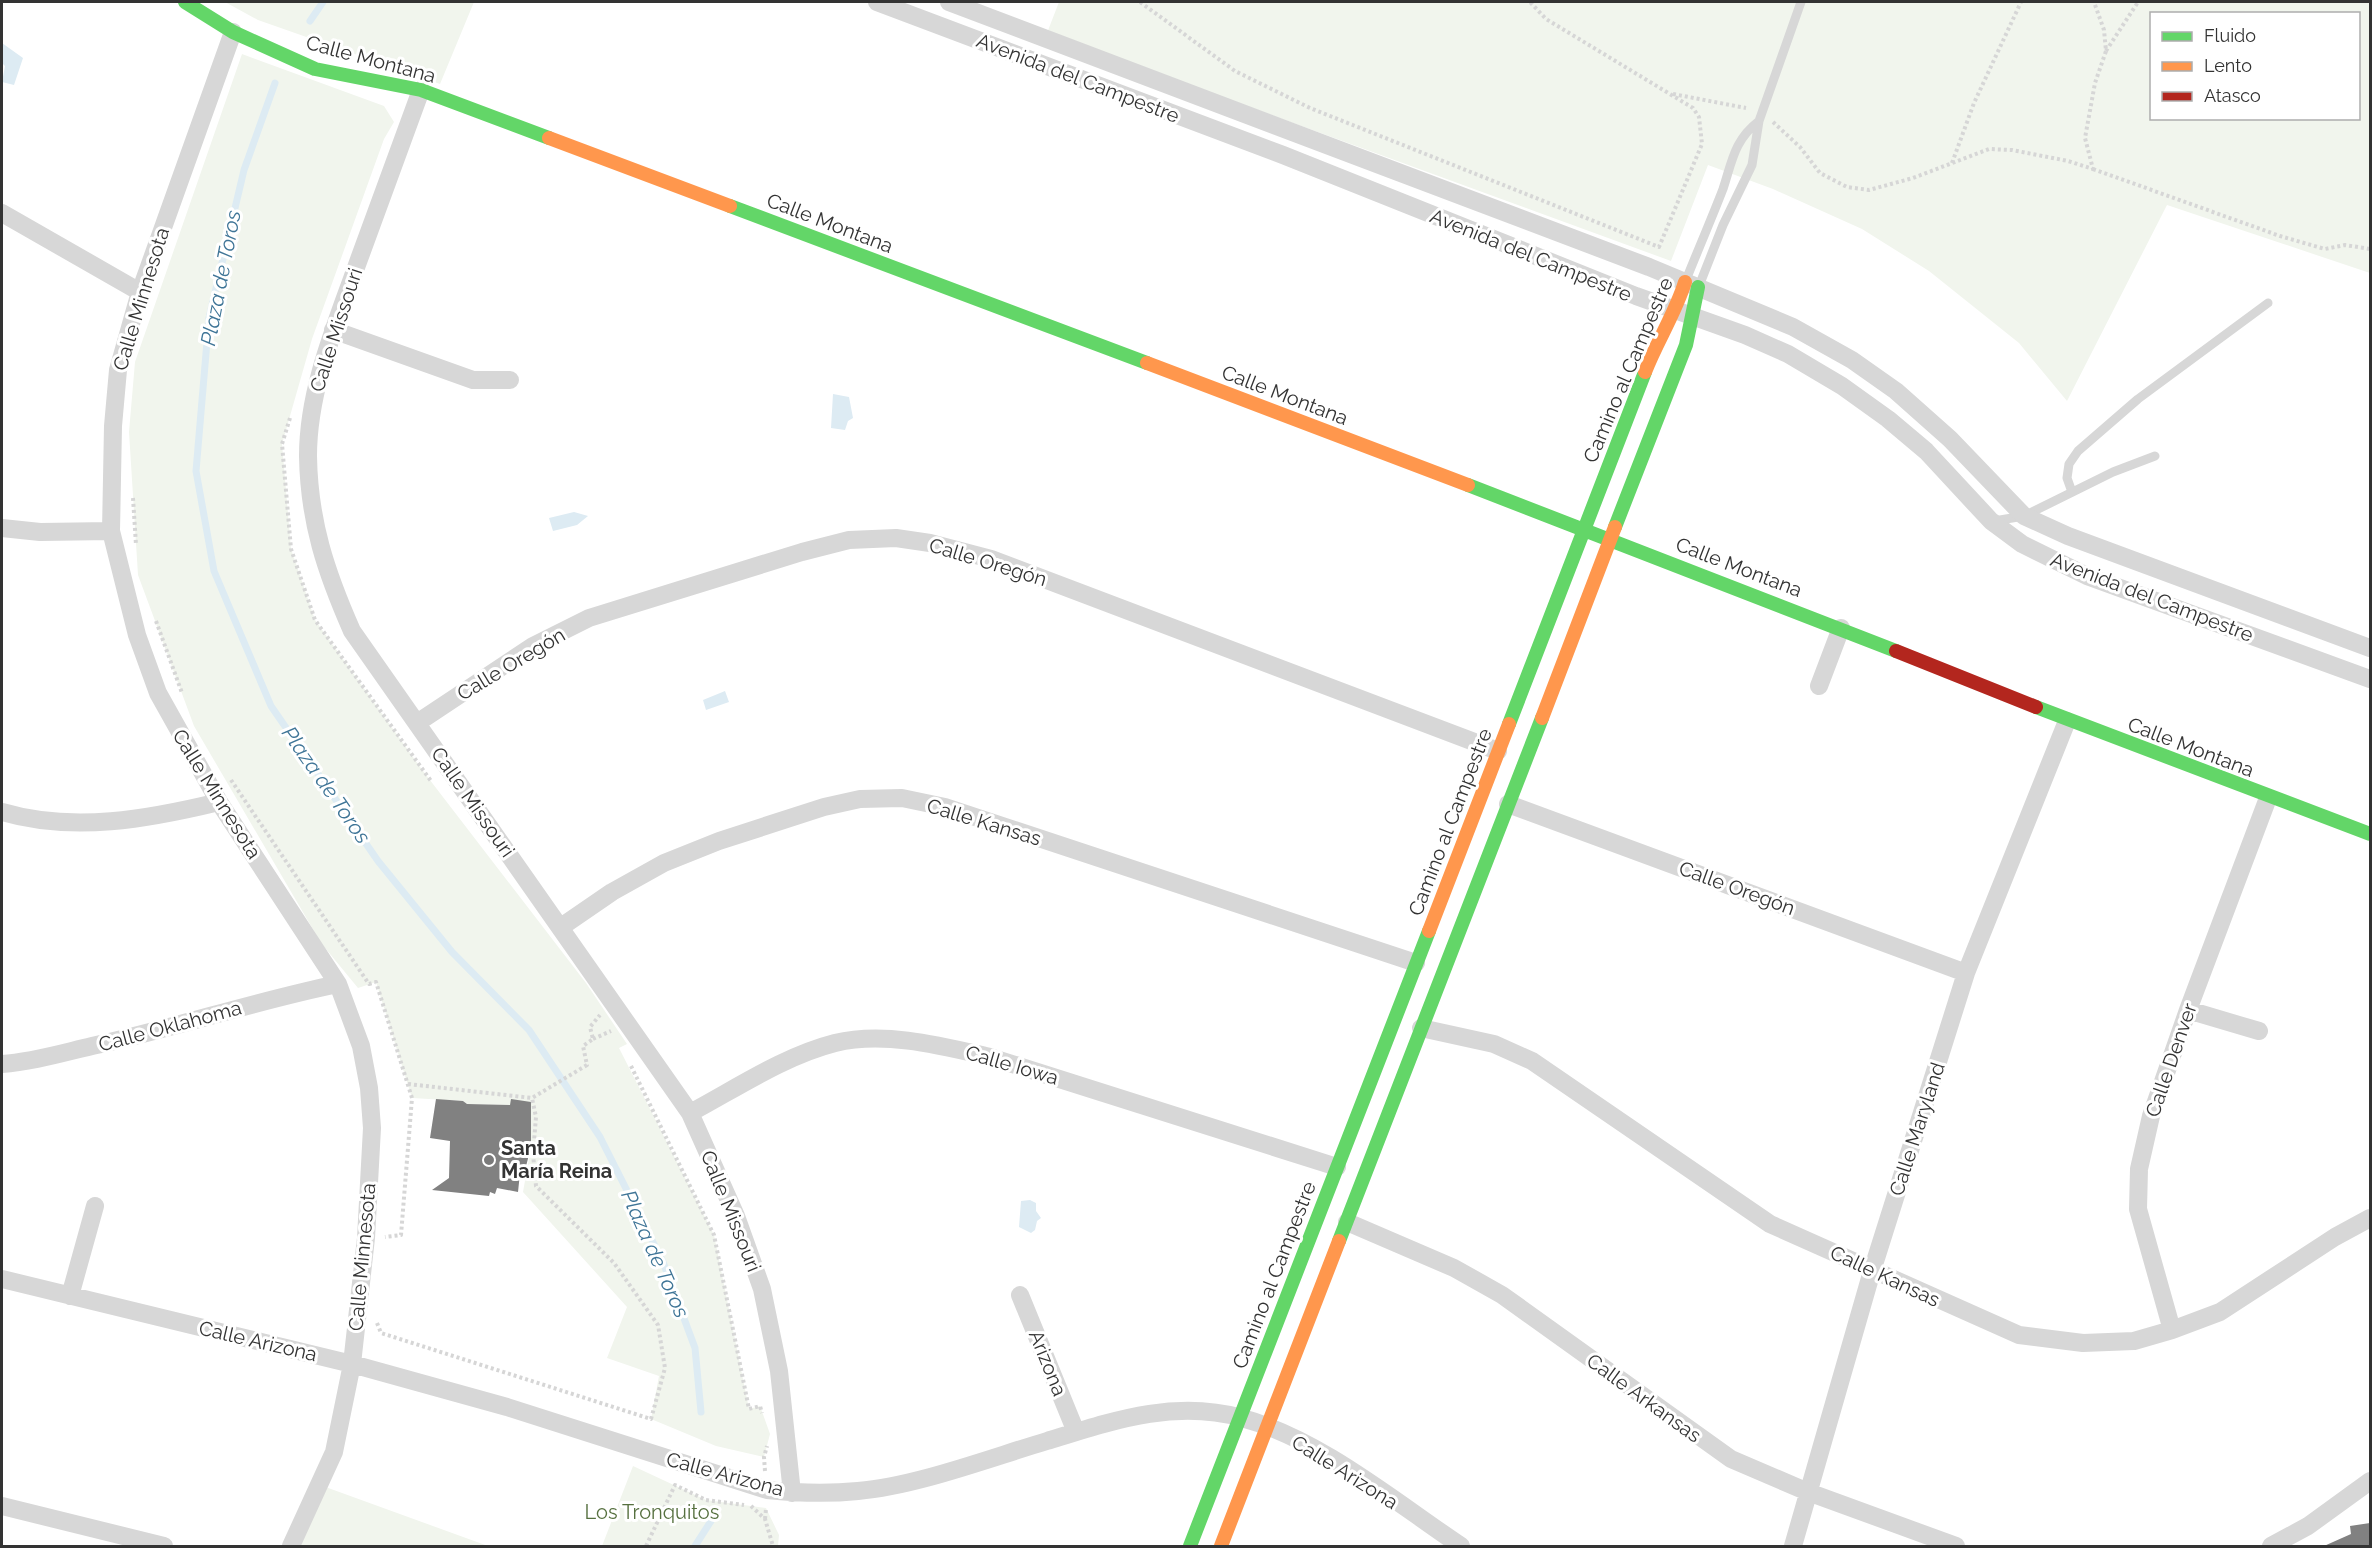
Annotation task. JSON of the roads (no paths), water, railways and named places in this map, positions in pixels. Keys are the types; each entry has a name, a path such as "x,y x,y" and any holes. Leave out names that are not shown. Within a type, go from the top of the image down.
{"street":[{"name":"Calle Montana","path":"185,2 233,32 315,69 421,90 1611,539 1841,628 2067,721 2268,798 2370,834"},
{"name":"Avenida del Campestre","path":"877,2 912,8 1788,354 1842,386 1888,419 1926,451 1992,521 2022,544 2087,576 2370,679"},
{"name":"Avenida del Campestre","path":"950,2 1692,284 1793,327 1852,360 1896,391 1950,439 2024,516 2068,536 2370,648"},
{"name":"Calle Minnesota","path":"233,32 140,292 117,370 113,426 111,531 137,634 158,693 219,802 338,984 361,1046 369,1088 372,1128 366,1238 352,1364 334,1452 291,1546"},
{"name":"Calle Missouri","path":"421,90 333,330 312,406 308,456 314,523 326,572 352,631 690,1113 736,1216 762,1289 779,1371 792,1493"},
{"path":"1283,156 1293,131"},
{"path":"2,213 140,292"},
{"name":"Camino al Campestre","path":"1221,1546 1686,345 1683,314 1692,284"},
{"name":"Camino al Campestre","path":"1190,1546 1659,336 1683,314"},
{"path":"333,330 473,380 510,380"},
{"path":"2,528 40,532 111,531"},
{"name":"Calle Oregón","path":"417,723 532,646 589,618 802,552 849,540 896,538 930,543 991,559 1498,751"},
{"path":"1819,686 1841,628"},
{"name":"Calle Maryland","path":"1793,1546 1872,1271 1966,973 2067,721"},
{"name":"Calle Kansas","path":"561,927 612,892 664,863 719,841 824,807 860,799 902,798 945,807 1416,963"},
{"name":"Calle Denver","path":"2172,1329 2138,1209 2139,1169 2151,1116 2188,1010 2268,798"},
{"path":"2,812 20,818 94,823 157,817 219,802"},
{"name":"Calle Oregón","path":"1508,804 1966,973"},
{"name":"Calle Oklahoma","path":"2,1064 37,1059 130,1038 288,994 338,984"},
{"path":"2188,1010 2259,1031"},
{"name":"Calle Kansas","path":"1421,1028 1494,1044 1532,1061 1770,1224 2019,1335 2083,1343 2134,1341 2172,1329 2220,1312 2335,1237 2370,1218"},
{"name":"Calle Iowa","path":"690,1113 806,1052 837,1043 868,1040 934,1044 990,1057 1337,1167"},
{"path":"70,1296 95,1206"},
{"name":"Calle Arkansas","path":"1347,1222 1454,1268 1502,1295 1731,1459 1808,1492 1956,1546"},
{"name":"Calle Arizona","path":"2,1279 352,1364 507,1407 767,1490 792,1493 859,1491 924,1477 1149,1412 1196,1411 1240,1417 1268,1426 1324,1454 1461,1546"},
{"name":"Arizona","path":"1020,1295 1076,1432"},
{"path":"2271,1546 2308,1526 2370,1480"},
{"path":"2,1506 164,1546"}],"lane":[{"name":"Camino al Campestre","path":"1692,284 1752,165 1762,118 1801,2"},
{"name":"Camino al Campestre","path":"1692,284 1732,155 1746,130 1762,118"},
{"path":"2072,492 2067,478 2069,464 2078,451 2138,399 2268,303"},
{"path":"1992,521 2024,516 2072,492 2155,456"}],"waterway":[{"name":"Plaza de Toros","path":"310,21 323,2"},
{"name":"Plaza de Toros","path":"275,83 244,170 209,318 196,471 214,571 271,706 378,861 452,952 529,1030 600,1137 663,1262 695,1348 701,1412"},
{"name":"Plaza de Toros","path":"695,1546 711,1521"}],"place":[{"name":"Santa María Reina","path":"489,1160"}],"park label":[{"name":"Los Tronquitos","path":"652,1512"}]}
